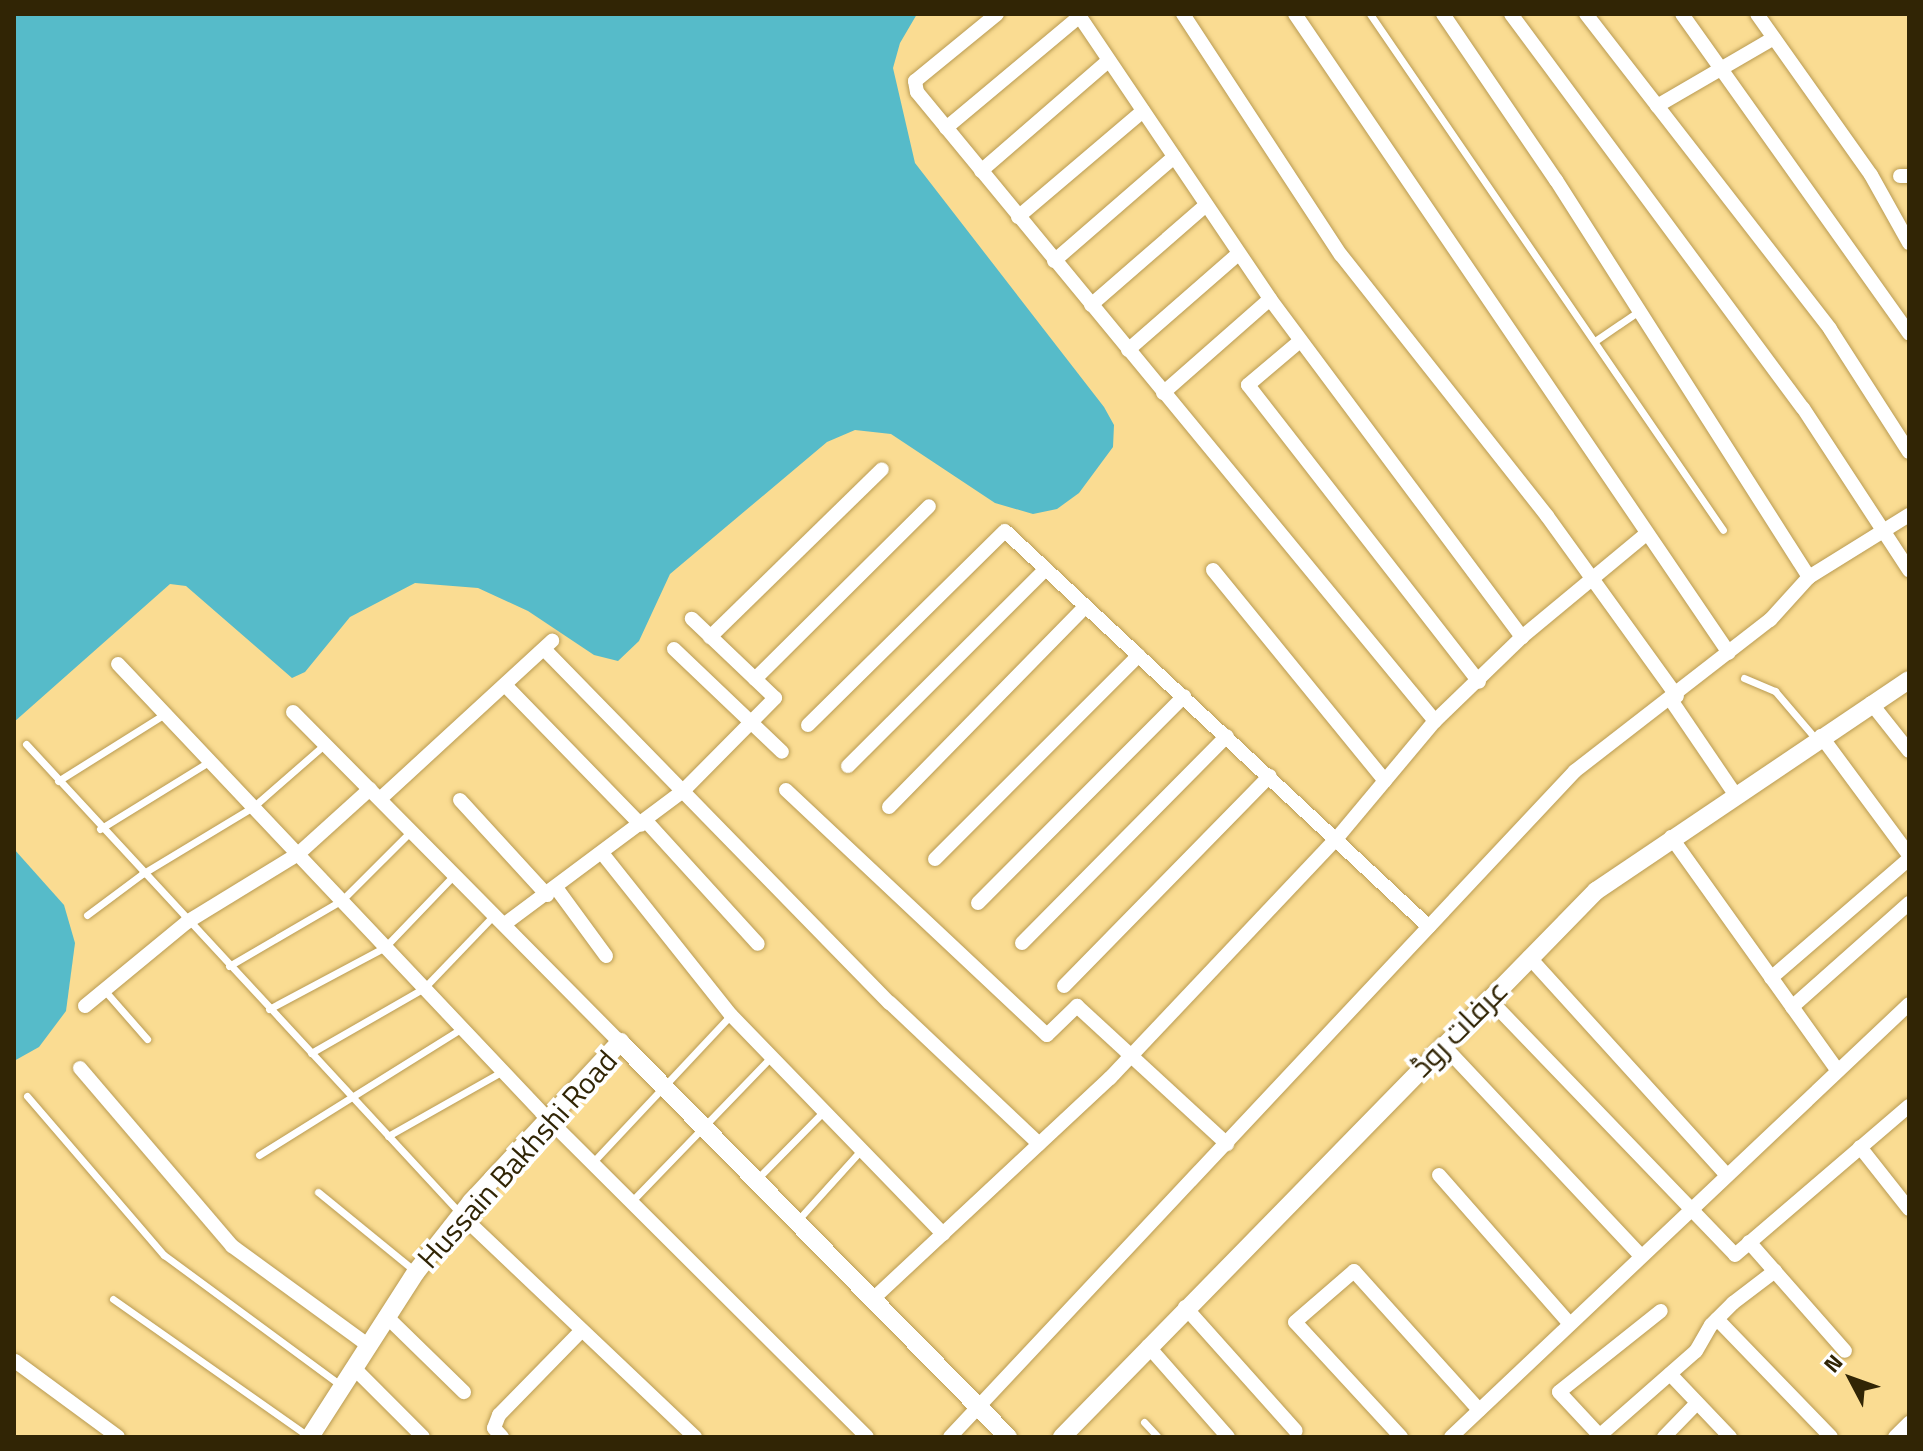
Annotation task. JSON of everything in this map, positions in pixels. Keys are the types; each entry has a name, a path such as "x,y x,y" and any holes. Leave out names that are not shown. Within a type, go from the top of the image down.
{"street":[{"path":"997,14 915,81 917,92 1435,721"},
{"path":"1183,14 1341,255 1547,516 1674,698 1735,794"},
{"path":"1295,14 1645,535 1729,653"},
{"path":"1443,14 1639,311 1809,577"},
{"path":"1511,14 1803,408 1909,570"},
{"path":"1586,14 1830,329 1909,452"},
{"path":"1682,14 1909,333"},
{"path":"1757,14 1871,175 1909,243"},
{"path":"946,128 1079,15 1270,299 1522,637"},
{"path":"1657,106 1774,38"},
{"path":"981,171 1109,60"},
{"path":"1018,217 1143,111"},
{"path":"1054,261 1174,157"},
{"path":"1091,305 1206,205"},
{"path":"1128,350 1239,253"},
{"path":"1163,393 1270,299"},
{"path":"1300,341 1248,385 1479,682"},
{"path":"710,637 882,469"},
{"path":"755,679 929,506"},
{"path":"950,1437 1575,771 1729,653 1809,577 1909,515"},
{"path":"808,725 1005,531 1429,927"},
{"path":"874,1298 1130,1057 1337,838 1435,721 1479,682 1522,637 1645,535"},
{"path":"848,766 1046,569"},
{"path":"1213,570 1385,781"},
{"path":"889,807 1086,606"},
{"path":"500,919 552,892 644,823 683,791 775,698 692,619"},
{"path":"85,1006 187,922 298,854 375,794 548,645 683,791 890,1003 1039,1144"},
{"path":"674,649 782,752"},
{"path":"935,859 1139,655"},
{"path":"118,664 548,1119 867,1437"},
{"name":"عرفات روڈ","path":"1072,1433 1185,1307 1596,891 1818,737 1909,680"},
{"path":"505,685 644,823 758,944"},
{"path":"978,903 1184,696"},
{"path":"1871,703 1909,751"},
{"path":"293,712 1008,1437"},
{"path":"1022,943 1227,736"},
{"path":"1771,978 1909,857 1818,737"},
{"path":"1064,986 1270,776"},
{"path":"786,790 1047,1035 1077,1006 1227,1144"},
{"path":"460,800 552,892 606,956"},
{"path":"1671,837 1838,1071"},
{"path":"602,853 731,1015 943,1234"},
{"path":"1792,1007 1909,903"},
{"path":"1529,957 1727,1175"},
{"path":"1488,998 1735,1255 1909,1106"},
{"path":"1451,1437 1909,1004"},
{"name":"Hussain Bakhshi Road","path":"310,1437 416,1272 461,1215 620,1042"},
{"path":"1442,1044 1641,1256"},
{"path":"80,1068 224,1239 368,1345"},
{"path":"1860,1147 1909,1209"},
{"path":"1439,1175 1570,1324"},
{"path":"461,1215 695,1437"},
{"path":"1749,1242 1845,1351"},
{"path":"1401,1437 1295,1322 1354,1271 1479,1410"},
{"path":"1661,1311 1559,1392 1599,1436 1696,1351 1717,1319 1775,1271"},
{"path":"1185,1307 1296,1431"},
{"path":"386,1316 464,1392"},
{"path":"1717,1319 1831,1437"},
{"path":"502,1437 494,1428 499,1415 581,1331"},
{"path":"1148,1346 1228,1437"},
{"path":"15,1361 118,1437"},
{"path":"355,1369 423,1437"},
{"path":"1670,1374 1730,1437"},
{"path":"1664,1437 1697,1403"},
{"path":"1895,1437 1909,1423"}],"lane":[{"path":"1370,14 1723,530"},
{"path":"1595,341 1639,311"},
{"path":"1744,678 1775,691 1818,737"},
{"path":"58,781 165,714"},
{"path":"26,744 100,829 461,1215"},
{"path":"87,915 142,874 253,807 325,744"},
{"path":"100,829 210,761"},
{"path":"229,966 342,900 411,831"},
{"path":"269,1009 385,947 454,875"},
{"path":"311,1053 424,988 500,919"},
{"path":"105,991 147,1039"},
{"path":"592,1163 731,1015"},
{"path":"259,1155 350,1095 462,1028"},
{"path":"631,1202 701,1124 770,1058"},
{"path":"388,1136 503,1071"},
{"path":"27,1096 164,1255 343,1387"},
{"path":"757,1180 824,1111"},
{"path":"797,1221 862,1149"},
{"path":"318,1192 416,1272"},
{"path":"113,1299 310,1437"},
{"path":"1144,1422 1158,1437"}],"water":[{"path":"14,14 917,14 900,43 893,68 915,163 1104,407 1114,425 1113,447 1079,493 1057,509 1033,514 995,503 891,434 855,430 827,442 670,574 639,641 618,661 594,655 528,611 478,588 415,583 350,617 305,672 292,678 186,586 170,584 14,722"},
{"path":"14,849 64,905 75,943 66,1011 39,1047 14,1061"}]}
